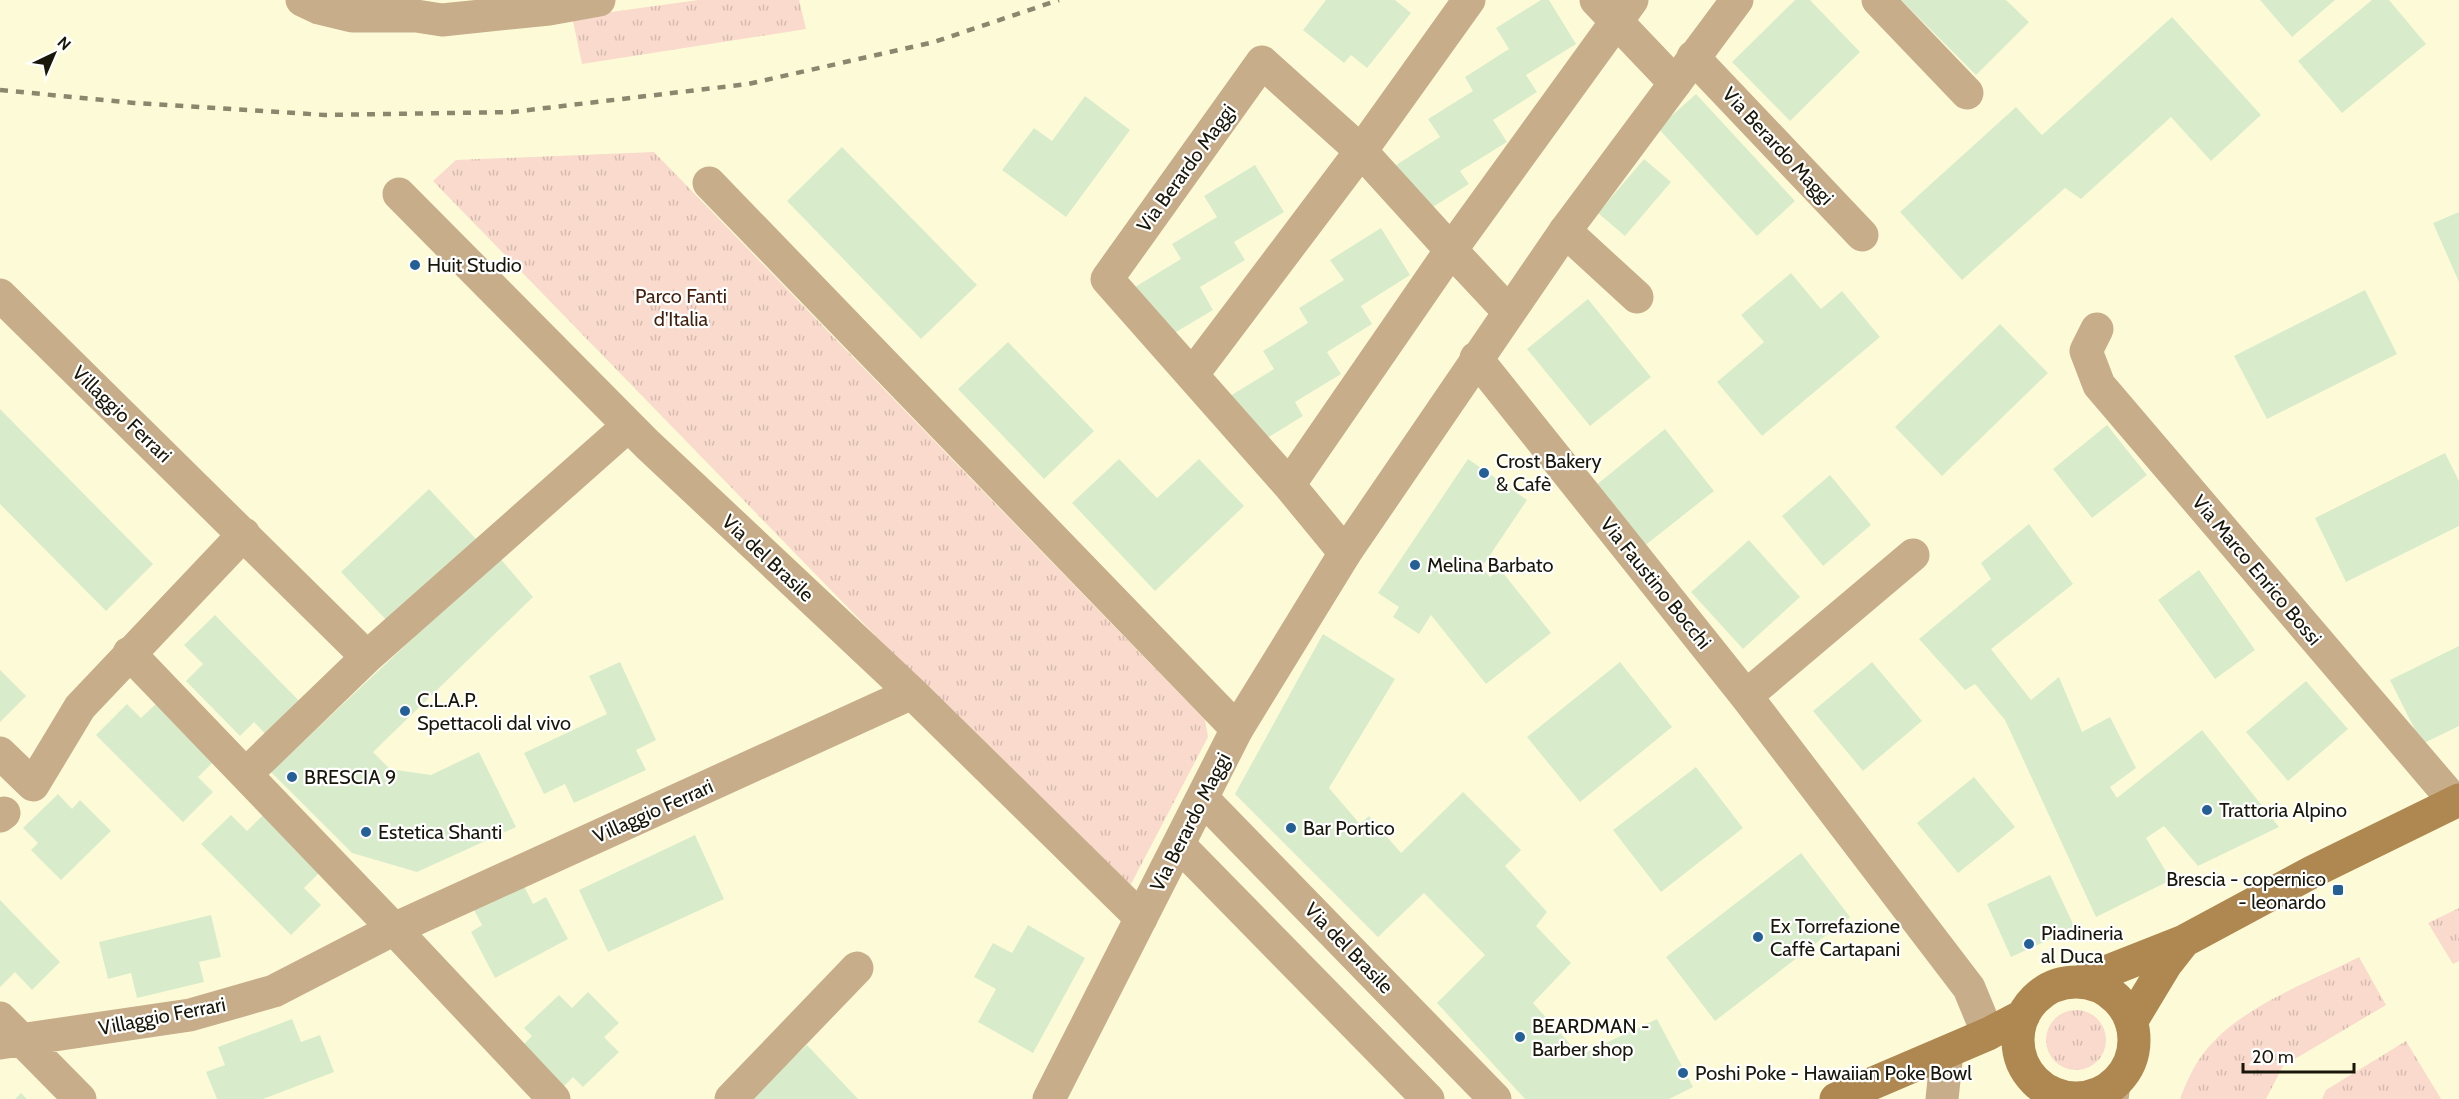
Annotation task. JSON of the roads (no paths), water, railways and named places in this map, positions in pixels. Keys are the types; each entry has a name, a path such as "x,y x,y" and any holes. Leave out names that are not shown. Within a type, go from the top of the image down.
{"main road":[{"path":"2021,1059 2018,1037 2024,1015 2034,1000 2047,990 2063,984 2080,982 2184,941 2314,871 2457,801"},
{"path":"2131,1022 2166,964 2184,941"},
{"path":"1988,1034 2006,1044 2021,1059 2028,1073 2038,1084 2054,1096 2084,1098 2113,1092 2132,1056 2134,1039 2131,1022 2124,1007 2112,994 2097,986 2080,982"},
{"path":"1836,1099 1988,1034 2024,1015"}],"street":[{"path":"302,0 319,8 352,16 416,16 442,20 549,9 599,0"},
{"path":"416,16 447,0"},
{"path":"1192,375 1360,151 1469,0"},
{"name":"Via Berardo Maggi","path":"1049,1099 1237,729 1345,553 1476,358 1565,231 1737,0"},
{"path":"1878,0 1967,93"},
{"name":"Via Berardo Maggi","path":"1289,485 1615,7 1862,235"},
{"name":"Via Berardo Maggi","path":"1345,553 1289,485 1107,279 1262,62 1360,151 1509,312"},
{"path":"709,183 1237,729"},
{"name":"Via del Brasile","path":"399,194 628,426 912,693 1141,918"},
{"path":"1565,231 1636,297"},
{"name":"Villaggio Ferrari","path":"0,295 367,657"},
{"name":"Via Marco Enrico Bossi","path":"2097,329 2086,351 2099,385 2457,801"},
{"name":"Via Faustino Bocchi","path":"1476,358 1746,696 1969,988 1988,1034"},
{"path":"246,774 367,657 628,426"},
{"path":"0,753 33,785 80,707 244,534"},
{"path":"1746,696 1913,555"},
{"path":"129,653 554,1099"},
{"name":"Villaggio Ferrari","path":"7,1034 190,1015 274,991 394,929 912,693"},
{"name":"Via del Brasile","path":"1202,798 1495,1099"},
{"path":"1179,845 1428,1099"},
{"path":"731,1099 857,968"},
{"path":"7,1034 80,1099"},
{"path":"1942,1099 1947,1052"}],"railway":[{"path":"0,90 134,103 325,115 512,112 748,84 934,42 1059,0"}],"place":[{"name":"Huit Studio","path":"415,265"},
{"name":"Crost Bakery & Cafè","path":"1484,473"},
{"name":"Melina Barbato","path":"1415,565"},
{"name":"C.L.A.P. Spettacoli dal vivo","path":"405,711"},
{"name":"BRESCIA 9","path":"292,777"},
{"name":"Trattoria Alpino","path":"2207,810"},
{"name":"Bar Portico","path":"1291,828"},
{"name":"Estetica Shanti","path":"366,832"},
{"name":"Brescia - copernico - leonardo","path":"2338,890"},
{"name":"Ex Torrefazione Caffè Cartapani","path":"1758,937"},
{"name":"Piadineria al Duca","path":"2029,944"},
{"name":"BEARDMAN - Barber shop","path":"1520,1037"},
{"name":"Poshi Poke - Hawaiian Poke Bowl","path":"1683,1073"}],"park label":[{"name":"Parco Fanti d'Italia","path":"681,308"}]}
